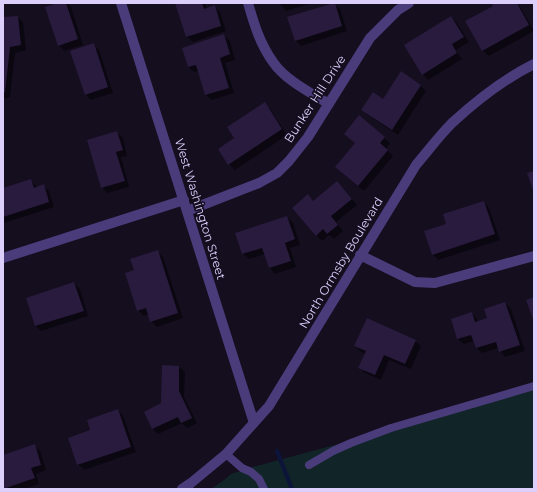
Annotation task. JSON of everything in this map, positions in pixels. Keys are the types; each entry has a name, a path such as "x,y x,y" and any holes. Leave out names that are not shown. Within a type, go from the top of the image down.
{"street":[{"name":"West Washington Street","path":"121,3 254,424"},
{"path":"248,3 258,37 273,63 297,85 329,104"},
{"name":"Bunker Hill Drive","path":"187,211 259,183 276,173 289,161 308,138 370,38 398,10 409,3"},
{"name":"North Ormsby Boulevard","path":"182,489 226,454 269,406 416,165 440,136 475,103 500,84 534,64"},
{"path":"3,258 184,200"},
{"path":"360,255 415,282 435,283 534,256"}],"lane":[{"path":"309,465 333,451 391,428 534,386"},
{"path":"226,454 242,468 251,472 259,479 264,489"}],"green space":[{"path":"534,388 534,489 211,489 231,474 249,468"}],"building":[{"path":"58,3 66,3 78,39 58,46 45,7"},
{"path":"175,3 202,3 204,9 215,5 221,26 186,37"},
{"path":"335,3 342,26 295,41 287,17"},
{"path":"491,3 517,3 529,25 482,51 465,21 493,6"},
{"path":"18,16 21,45 10,47 5,92 3,92 3,17"},
{"path":"451,16 464,37 452,44 457,53 422,75 404,45"},
{"path":"224,34 230,54 220,58 229,88 205,95 196,65 188,67 182,48"},
{"path":"94,43 108,87 85,95 70,51"},
{"path":"401,71 421,85 392,130 361,110 373,92 383,99"},
{"path":"265,102 282,129 228,165 218,149 234,138 227,127"},
{"path":"359,115 385,137 380,143 388,150 358,186 335,167 355,143 344,134"},
{"path":"117,131 123,150 116,152 125,181 101,188 87,140"},
{"path":"534,171 534,193 527,173"},
{"path":"31,179 34,188 44,184 49,202 3,217 3,188"},
{"path":"337,181 352,199 331,216 338,225 327,234 323,229 316,236 292,208 308,194 313,201"},
{"path":"484,201 495,234 432,255 424,231 446,224 443,214"},
{"path":"287,216 295,239 285,243 291,261 269,268 262,248 242,254 235,233"},
{"path":"158,250 178,313 150,322 146,308 137,311 125,273 134,270 130,259"},
{"path":"74,282 84,311 35,326 26,298"},
{"path":"534,297 534,322 526,300"},
{"path":"505,302 520,345 499,352 496,342 476,348 471,335 457,339 451,319 472,312 475,322 487,318 484,309"},
{"path":"367,318 416,340 405,364 384,355 375,375 358,368 366,351 354,346"},
{"path":"162,365 179,366 179,391 192,418 181,423 178,417 152,429 144,412 161,403"},
{"path":"118,409 131,447 77,465 68,438 90,430 87,420"},
{"path":"35,444 41,465 31,468 35,478 3,489 3,455"}],"waterway":[{"path":"277,451 292,489"}]}
